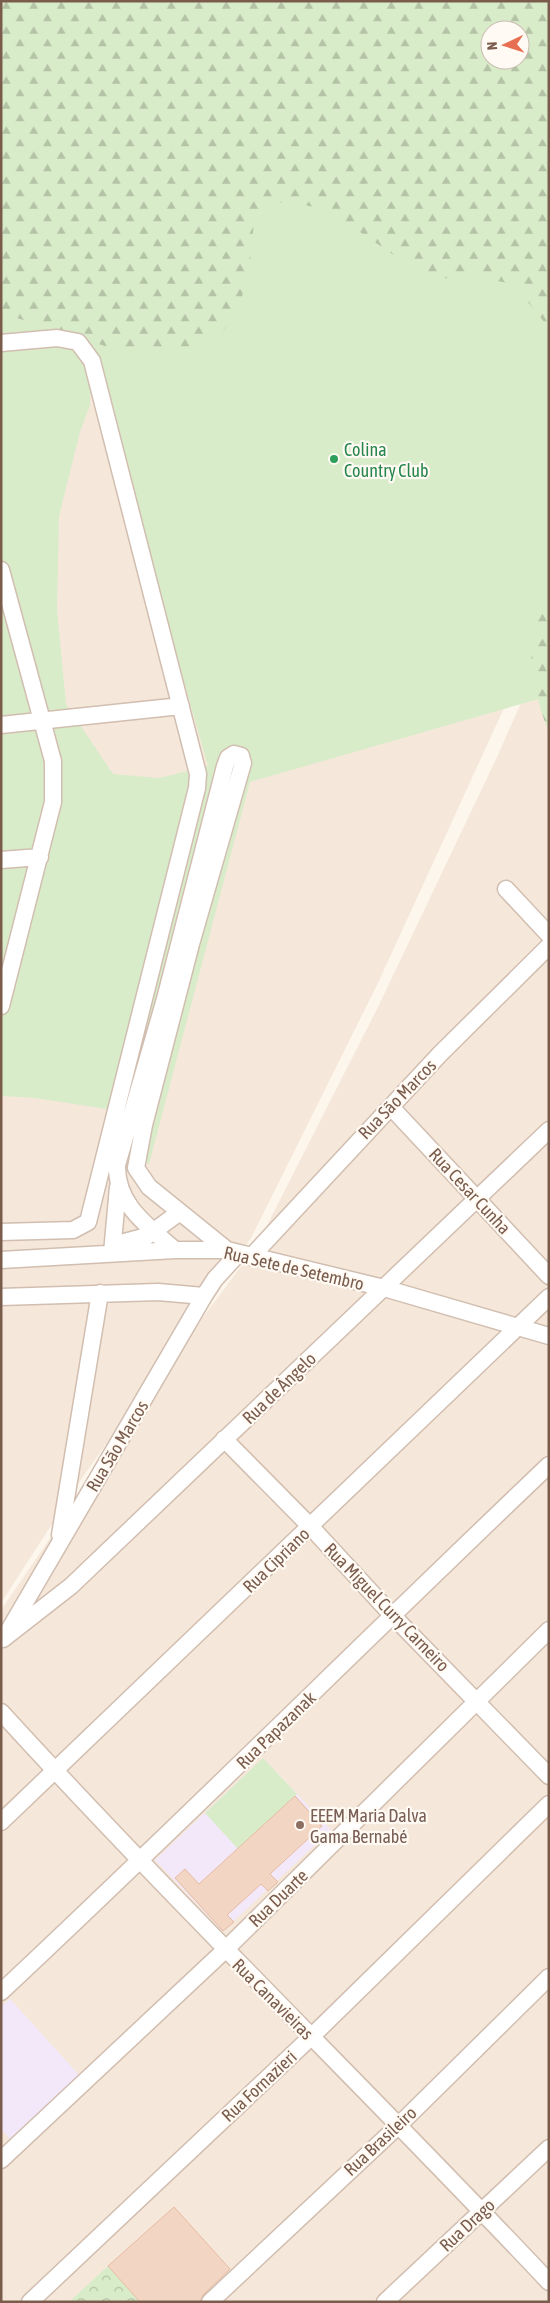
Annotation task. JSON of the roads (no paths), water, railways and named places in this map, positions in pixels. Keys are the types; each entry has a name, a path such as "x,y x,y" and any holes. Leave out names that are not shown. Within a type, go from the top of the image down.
{"street":[{"path":"1,343 56,338 71,340 78,342 92,360 198,774 197,788 88,1222 73,1230 1,1232"},
{"path":"1,570 6,602 53,761 53,802 1,1006"},
{"path":"1,725 181,706"},
{"path":"180,1212 155,1232 112,1249 119,1156 165,999 225,766 230,755 237,754 242,758 242,763 191,944 136,1160 136,1168 140,1177 180,1212 239,1254"},
{"path":"1,860 40,857"},
{"path":"506,890 549,935"},
{"name":"Rua São Marcos","path":"2,1641 204,1296 221,1271 366,1132 440,1054 549,946"},
{"name":"Rua Cesar Cunha","path":"391,1107 549,1276"},
{"name":"Rua de Ângelo","path":"2,1641 71,1586 549,1130"},
{"path":"118,1182 129,1206 175,1250"},
{"name":"Rua Sete de Setembro","path":"1,1260 112,1249 239,1254 384,1288 549,1336"},
{"path":"1,1297 158,1292 204,1296"},
{"path":"59,1543 100,1293"},
{"name":"Rua Cipriano","path":"1,1822 549,1297"},
{"name":"Rua Miguel Curry Carneiro","path":"224,1439 311,1527 392,1615 478,1700 549,1776"},
{"name":"Rua Papazanak","path":"1,1992 141,1861 392,1615 549,1465"},
{"name":"Rua Duarte","path":"4,2152 225,1950 549,1630"},
{"name":"Rua Canavieiras","path":"1,1712 225,1950 482,2211 549,2282"},
{"name":"Rua Fornazieri","path":"30,2302 310,2037 549,1804"},
{"name":"Rua Brasileiro","path":"210,2302 398,2125 549,1977"},
{"name":"Rua Drago","path":"386,2302 549,2148"}],"place":[{"name":"Colina Country Club","path":"334,459"},
{"name":"EEEM Maria Dalva Gama Bernabé","path":"300,1825"}]}
